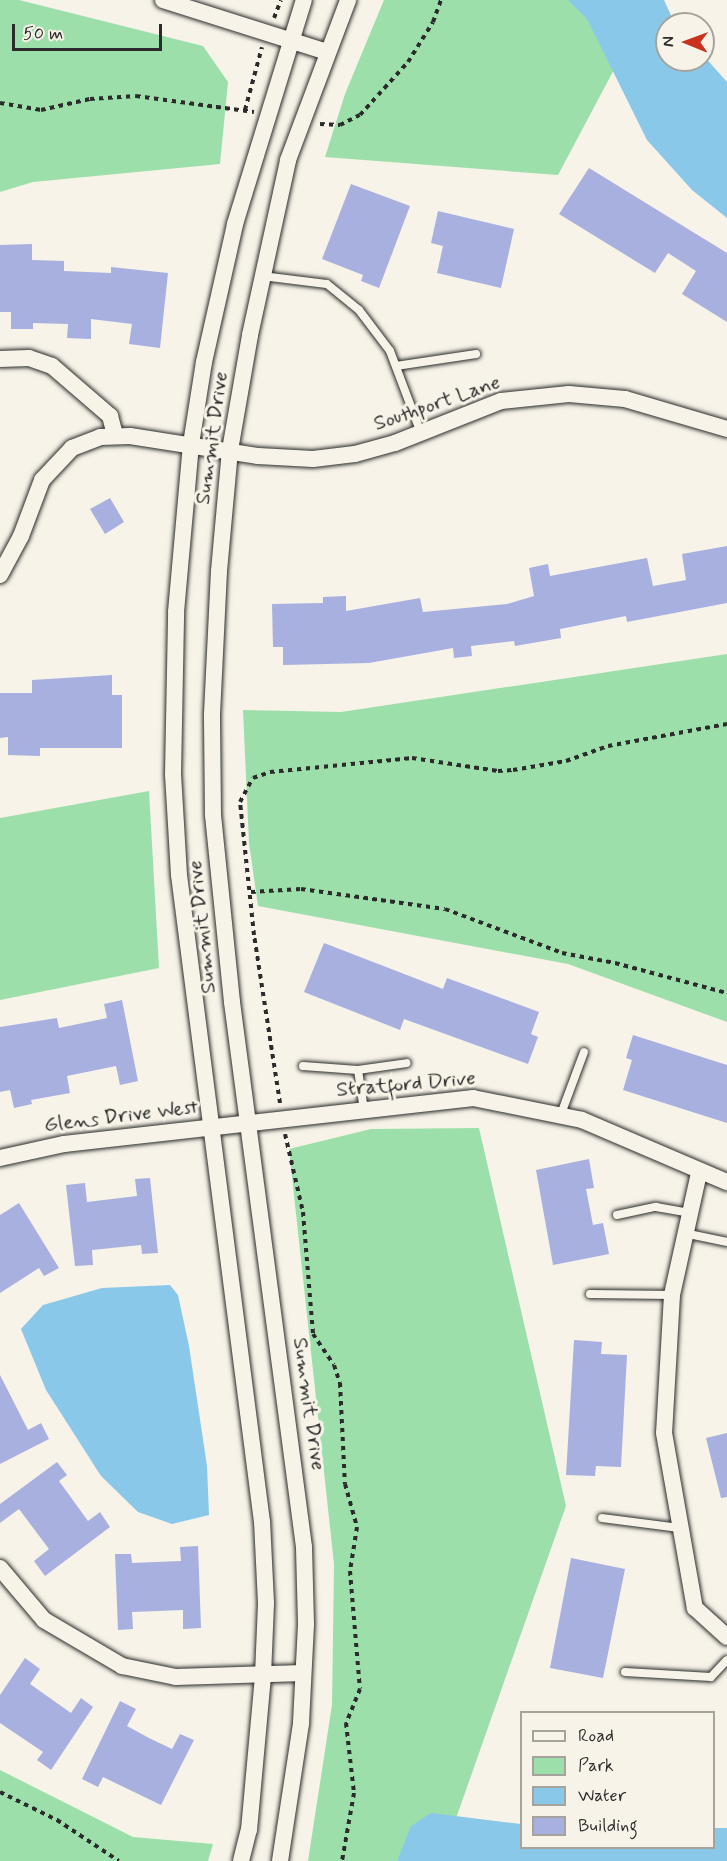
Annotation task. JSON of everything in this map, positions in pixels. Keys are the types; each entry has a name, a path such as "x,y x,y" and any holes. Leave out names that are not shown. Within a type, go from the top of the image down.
{"street":[{"path":"163,0 327,52"},
{"name":"Summit Drive","path":"242,1861 249,1830 263,1675 266,1603 262,1522 188,966 173,775 176,612 191,444 204,362 235,224 267,114 304,0"},
{"name":"Summit Drive","path":"280,1861 301,1723 304,1547 247,1123 213,815 214,678 230,450 261,276 288,160 348,0"},
{"path":"0,359 29,358 52,366 110,416 115,435"},
{"name":"Southport Lane","path":"0,575 21,536 42,480 60,458 86,441 115,435 313,459 355,454 421,433 501,402 569,394 625,399 727,429"},
{"name":"Stratford Drive","path":"247,1123 473,1098 561,1114 635,1139 699,1173 727,1182"},
{"name":"Glens Drive West","path":"0,1158 64,1144 247,1123"},
{"path":"699,1173 683,1233 672,1295 664,1433 679,1528 695,1608 727,1637"},
{"path":"0,1568 44,1620 122,1666 176,1677 303,1673"}],"lane":[{"path":"261,276 327,284 359,310 390,351 421,433"},
{"path":"396,366 476,354"},
{"path":"561,1114 584,1052"},
{"path":"303,1066 358,1070 407,1063"},
{"path":"358,1070 364,1110"},
{"path":"617,1215 656,1207 689,1213"},
{"path":"683,1233 727,1242"},
{"path":"590,1294 672,1295"},
{"path":"602,1518 679,1528"},
{"path":"625,1672 711,1677 727,1660"}],"path":[{"path":"245,110 268,33 281,0"},
{"path":"302,120 340,125 360,115 408,62 433,22 441,0"},
{"path":"0,103 41,110 90,99 136,96 267,114"},
{"path":"342,1861 354,1793 346,1722 360,1689 350,1571 357,1527 345,1484 340,1383 334,1365 313,1334 303,1212 283,1119 240,802 248,783 260,774 412,758 498,771 513,770 566,761 608,746 727,724"},
{"path":"251,892 301,889 445,909 562,953 615,963 727,993"},
{"path":"0,1792 65,1825 119,1861"}],"green space":[{"path":"0,0 19,0 203,46 228,82 220,164 33,182 0,192"},
{"path":"384,0 651,0 558,175 325,157 345,94"},
{"path":"727,654 727,1022 568,964 258,906 249,843 243,710 341,712"},
{"path":"149,791 159,968 0,1000 0,818"},
{"path":"479,1128 566,1506 441,1861 308,1861 332,1705 334,1564 289,1149 371,1129"},
{"path":"0,1770 133,1837 213,1844 208,1861 0,1861"}],"water":[{"path":"568,0 664,0 670,12 655,12 655,72 715,72 715,68 727,82 727,218 692,190 647,140 587,19"},
{"path":"170,1285 178,1295 189,1346 207,1466 209,1515 172,1524 138,1512 101,1476 46,1390 21,1329 43,1305 102,1288"},
{"path":"431,1813 520,1824 520,1849 715,1849 715,1828 727,1828 727,1861 397,1861 411,1826"}],"building":[{"path":"589,168 727,253 727,322 682,294 696,271 668,253 655,273 559,214"},
{"path":"351,184 410,206 379,288 361,281 363,275 322,259"},
{"path":"438,211 514,229 501,288 437,273 443,246 431,243"},
{"path":"32,244 32,260 64,261 64,271 111,273 111,267 168,273 160,348 129,344 132,324 91,319 91,339 67,338 68,324 33,323 33,329 11,329 11,312 0,312 0,245"},
{"path":"110,498 124,522 105,534 90,509"},
{"path":"727,546 727,603 627,622 626,616 560,629 561,638 515,646 514,641 471,646 472,656 454,658 453,648 369,663 283,665 283,647 273,647 272,604 323,603 323,597 346,596 346,611 420,598 423,612 507,604 534,596 529,568 548,564 550,576 647,558 653,586 686,580 682,554"},
{"path":"112,675 112,695 122,695 122,748 40,748 40,756 8,755 8,737 0,738 0,693 32,693 32,680"},
{"path":"324,943 443,989 447,978 539,1012 531,1034 538,1037 528,1064 404,1019 400,1030 304,992"},
{"path":"122,1000 138,1081 120,1085 116,1066 67,1076 70,1093 31,1100 32,1104 14,1108 10,1090 0,1092 0,1027 57,1018 59,1028 107,1018 104,1004"},
{"path":"633,1035 727,1065 727,1123 623,1090 632,1060 626,1058"},
{"path":"589,1159 594,1188 586,1189 593,1225 603,1223 609,1254 553,1265 536,1170"},
{"path":"150,1178 158,1253 142,1254 141,1245 92,1250 93,1265 75,1266 66,1185 85,1183 87,1202 137,1196 135,1179"},
{"path":"19,1203 59,1268 44,1276 39,1268 0,1293 0,1215"},
{"path":"574,1340 602,1342 601,1354 627,1355 621,1467 596,1466 595,1476 566,1475"},
{"path":"0,1375 28,1430 41,1423 49,1439 0,1464"},
{"path":"727,1433 727,1497 721,1498 706,1438"},
{"path":"57,1462 67,1475 59,1481 88,1521 100,1512 110,1527 45,1576 34,1561 49,1549 19,1509 0,1523 0,1504"},
{"path":"198,1546 201,1628 183,1629 183,1610 132,1612 133,1629 118,1630 115,1554 131,1554 132,1563 181,1561 180,1547"},
{"path":"571,1558 625,1569 603,1678 550,1668"},
{"path":"25,1658 40,1669 30,1684 71,1713 81,1698 93,1707 51,1770 37,1760 43,1752 0,1723 0,1695"},
{"path":"120,1701 136,1709 127,1726 149,1738 172,1749 180,1734 194,1740 161,1805 103,1777 98,1787 82,1779"}]}
